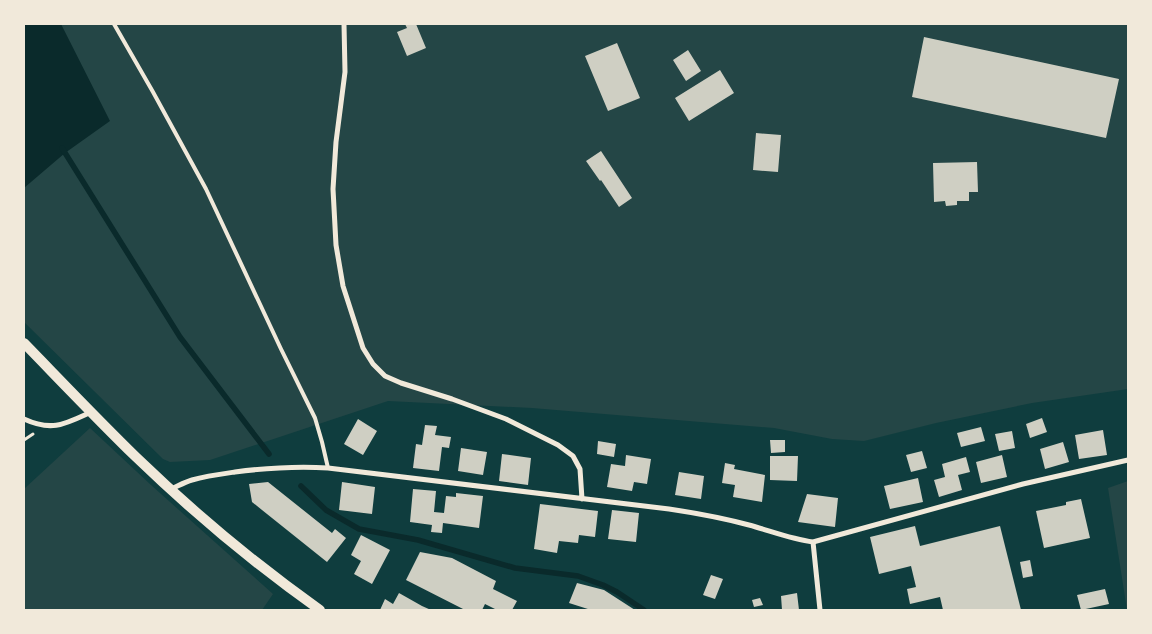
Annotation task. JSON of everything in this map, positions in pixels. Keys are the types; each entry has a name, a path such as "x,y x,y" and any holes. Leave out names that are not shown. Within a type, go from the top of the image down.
{"main road":[{"path":"24,343 136,457 213,527 320,610"}],"street":[{"path":"344,24 345,72 336,142 333,189 336,245 343,286 363,348 372,364 385,376 506,419 558,445 573,456 580,469 582,499"},
{"path":"24,419 43,426 55,426 65,424 91,412"},
{"path":"171,489 192,480 221,474 286,467 328,468 709,515 750,525 797,540 813,542 1023,484 1128,460"},
{"path":"813,542 820,610"}],"lane":[{"path":"114,24 206,189 315,418 328,468"}],"shaded area":[{"path":"24,24 1128,24 1128,389 1032,403 936,423 864,441 832,439 774,428 532,408 388,401 210,460 170,462 163,459 24,322"},
{"path":"24,24 61,24 110,121 65,153 24,188"},
{"path":"90,428 273,594 262,610 24,610 24,489"},
{"path":"1128,481 1128,610 1127,610 1108,488"}],"building":[{"path":"405,24 416,24 426,48 407,56 397,32 407,28"},
{"path":"924,37 1119,79 1106,138 912,97"},
{"path":"617,43 640,98 608,111 585,56"},
{"path":"688,50 701,71 686,81 673,60"},
{"path":"720,70 734,93 689,121 675,98"},
{"path":"756,133 781,135 778,172 753,170"},
{"path":"601,151 632,198 619,207 586,161"},
{"path":"977,162 978,192 969,192 969,201 957,201 957,205 946,206 945,201 934,202 933,163"},
{"path":"1042,418 1047,432 1030,438 1026,424"},
{"path":"358,419 377,431 363,455 344,444"},
{"path":"425,425 437,426 435,435 451,437 449,448 442,447 439,471 413,468 416,444 422,445"},
{"path":"981,427 985,441 961,447 957,433"},
{"path":"1103,430 1107,455 1079,459 1075,435"},
{"path":"1012,431 1015,448 999,451 995,434"},
{"path":"770,440 785,440 785,452 771,453"},
{"path":"598,441 616,444 614,457 597,454"},
{"path":"1063,442 1069,462 1045,469 1040,449"},
{"path":"461,448 487,452 483,475 458,471"},
{"path":"922,451 927,468 911,472 906,455"},
{"path":"502,454 531,458 528,485 499,481"},
{"path":"626,455 651,459 647,484 634,482 632,491 607,487 611,464 625,466"},
{"path":"1002,455 1007,477 981,483 976,462"},
{"path":"770,456 798,456 797,481 770,480"},
{"path":"966,457 970,472 958,475 962,490 939,497 934,480 945,477 942,464"},
{"path":"725,463 735,465 734,469 765,475 762,502 733,497 735,485 722,483"},
{"path":"679,472 704,476 701,499 675,495"},
{"path":"918,478 923,502 890,509 884,486"},
{"path":"268,482 332,533 335,529 346,538 327,562 252,502 249,484"},
{"path":"342,482 375,487 372,514 339,510"},
{"path":"413,489 436,491 434,512 444,513 446,496 456,497 456,493 483,496 479,528 443,523 442,533 431,532 432,525 410,522"},
{"path":"807,494 838,498 835,527 798,522"},
{"path":"1081,499 1090,538 1044,548 1036,511 1066,505 1066,502"},
{"path":"540,504 598,511 595,537 579,535 578,543 559,541 557,553 534,549"},
{"path":"612,510 639,513 636,542 608,539"},
{"path":"915,526 920,546 1000,526 1021,610 943,610 940,597 910,604 907,589 916,587 911,566 879,574 870,537"},
{"path":"361,535 390,550 372,584 354,574 361,561 351,555"},
{"path":"420,552 452,558 496,581 493,589 517,601 512,610 494,610 485,604 482,610 465,610 406,580"},
{"path":"1030,560 1033,576 1023,578 1020,562"},
{"path":"711,575 723,579 715,599 703,595"},
{"path":"577,583 604,590 635,610 591,610 569,603"},
{"path":"1105,589 1109,604 1081,610 1077,595"},
{"path":"399,593 431,610 380,610 385,599 393,604"},
{"path":"797,593 799,610 782,610 781,596"},
{"path":"760,598 763,605 754,607 752,600"}],"waterway":[{"path":"62,148 180,337 269,454"},
{"path":"301,486 326,510 359,529 418,540 515,568 578,576 617,592 644,610"}]}
